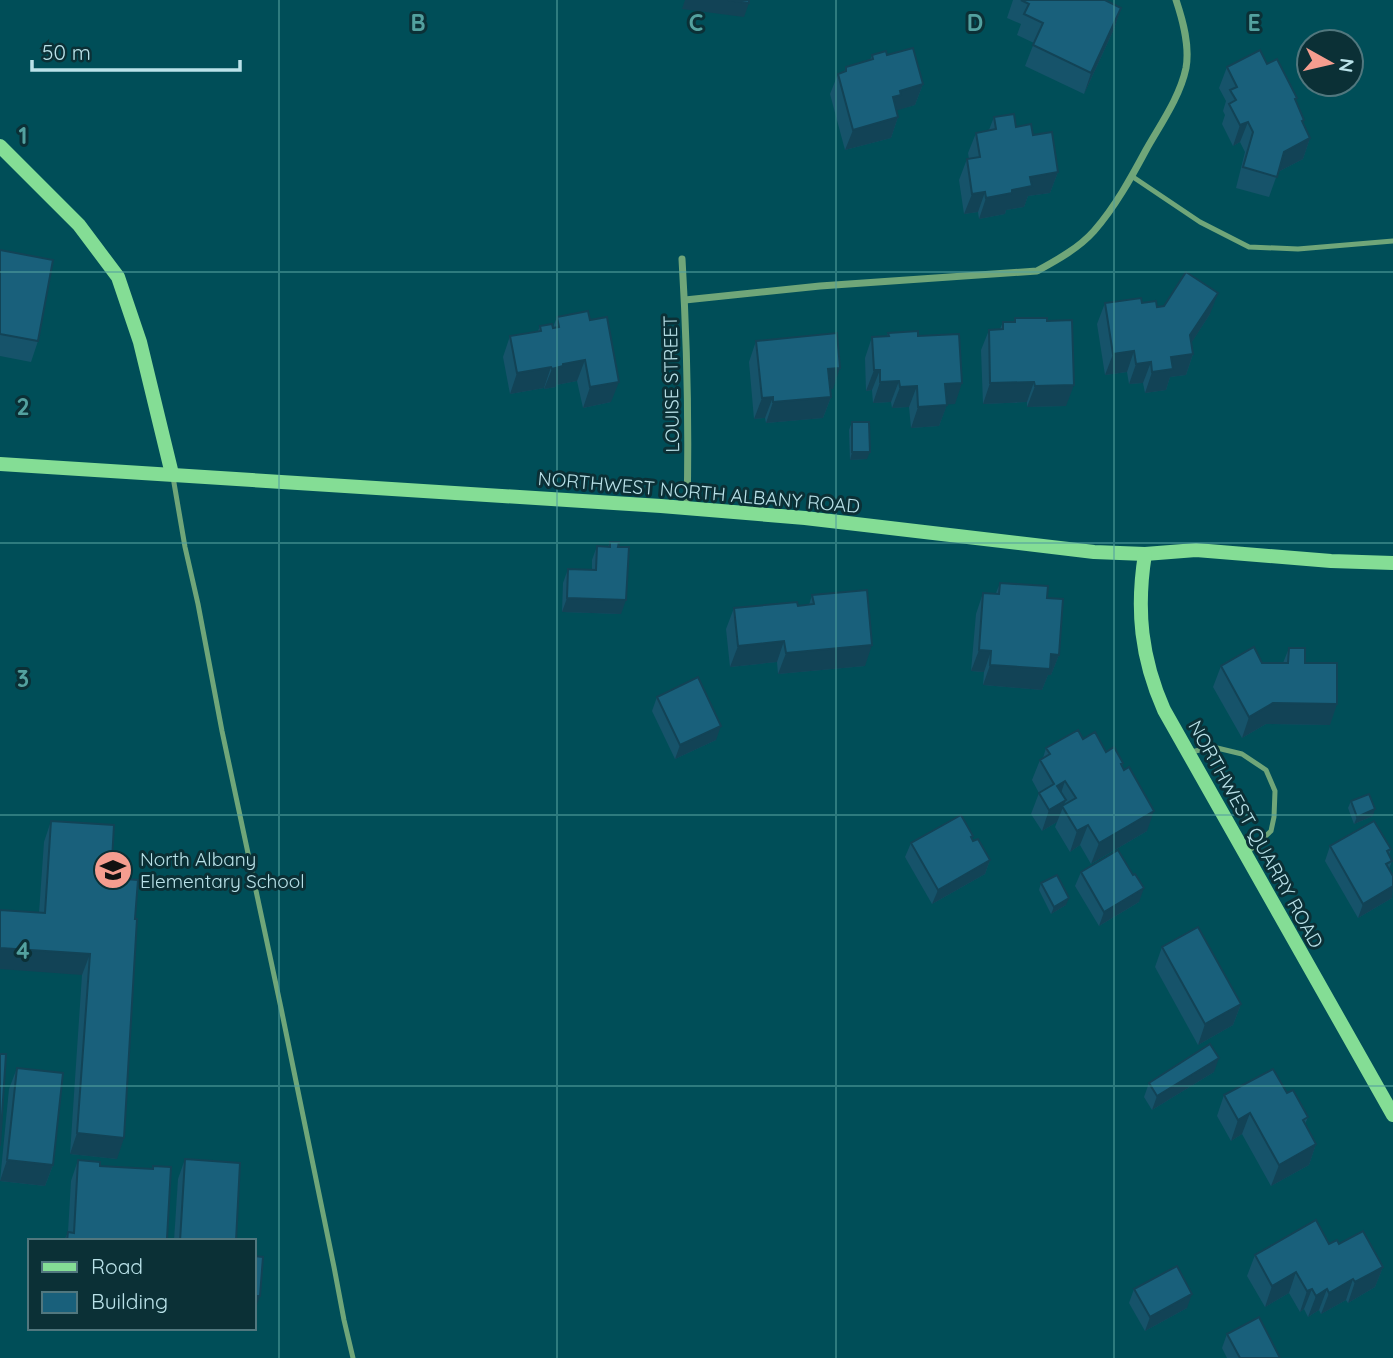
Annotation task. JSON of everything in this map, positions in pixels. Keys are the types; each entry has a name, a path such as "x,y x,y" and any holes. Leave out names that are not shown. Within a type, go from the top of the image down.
{"main road":[{"path":"0,146 79,225 118,277 139,342 172,474"},
{"name":"NORTHWEST NORTH ALBANY ROAD","path":"0,464 805,517 1094,552 1145,554 1196,550 1393,563"},
{"name":"NORTHWEST QUARRY ROAD","path":"1145,554 1140,602 1143,643 1154,689 1393,1115"}],"street":[{"path":"685,300 811,287 1037,271 1066,254 1094,232 1133,177 1174,99 1186,68 1187,43 1176,0"},
{"name":"LOUISE STREET","path":"682,259 689,457 687,508"}],"lane":[{"path":"1133,177 1200,222 1249,247 1298,249 1393,241"},
{"path":"172,474 222,732 353,1358"},
{"path":"1188,753 1213,747 1241,754 1266,770 1275,791 1271,831 1245,855"}],"building":[{"path":"728,0 749,0 749,3"},
{"path":"1021,0 1105,0 1121,8 1091,73 1033,45 1043,23 1024,14 1029,4"},
{"path":"913,48 923,84 900,91 901,95 893,97 898,117 853,130 838,74 846,71 846,67 873,59 872,55 886,51 887,55"},
{"path":"1260,50 1267,64 1277,59 1297,98 1295,99 1304,120 1302,121 1310,138 1284,152 1277,177 1243,167 1253,132 1248,122 1240,125 1229,104 1236,100 1230,90 1237,87 1227,67"},
{"path":"1014,114 1016,127 1031,124 1033,135 1052,132 1058,172 1030,177 1032,186 1012,190 1012,193 986,198 985,192 972,194 967,159 980,157 976,133 996,129 994,117"},
{"path":"0,250 53,260 38,341 0,334"},
{"path":"1186,272 1218,293 1190,335 1193,354 1171,357 1173,369 1152,372 1151,362 1136,364 1134,351 1113,354 1105,303 1141,298 1142,303 1156,301 1157,307 1164,306"},
{"path":"588,311 590,320 607,317 619,382 590,387 585,360 552,369 551,367 517,373 510,336 541,331 540,326 552,324 553,328 559,327 557,317"},
{"path":"1015,318 1072,320 1074,385 990,383 989,330 1003,329 1003,322 1015,322"},
{"path":"918,331 918,336 959,334 962,383 945,384 947,405 918,407 917,386 900,387 899,381 880,382 880,370 874,370 872,337"},
{"path":"837,333 840,368 828,369 831,397 773,402 773,397 762,398 756,341"},
{"path":"852,422 869,422 870,452 852,452"},
{"path":"610,542 619,542 618,547 629,547 626,600 567,598 568,569 596,570 597,546 610,547"},
{"path":"1000,583 1048,586 1047,598 1063,599 1059,655 1051,654 1050,669 990,665 991,651 979,650 983,593 999,594"},
{"path":"867,590 872,645 786,653 784,641 738,646 734,608 797,602 798,606 814,604 812,595"},
{"path":"1254,647 1262,663 1288,663 1289,648 1305,648 1305,663 1337,663 1337,704 1273,703 1249,717 1221,666"},
{"path":"698,677 721,726 680,745 657,697"},
{"path":"1078,730 1083,739 1095,732 1106,752 1114,747 1124,770 1129,767 1154,811 1099,843 1088,825 1077,831 1062,806 1076,798 1065,781 1057,786 1066,800 1049,810 1039,793 1054,784 1040,760 1050,754 1046,748"},
{"path":"1369,794 1375,809 1357,817 1351,801"},
{"path":"961,815 973,841 978,839 990,860 938,890 911,843"},
{"path":"51,821 114,825 111,878 138,880 124,1138 77,1133 90,954 0,948 0,910 45,913"},
{"path":"1374,821 1391,849 1387,851 1392,861 1386,864 1393,876 1393,886 1363,904 1330,846"},
{"path":"1118,850 1144,888 1104,912 1081,872"},
{"path":"1057,875 1069,898 1054,907 1041,883"},
{"path":"1198,927 1241,1004 1205,1024 1162,947"},
{"path":"1210,1044 1219,1058 1157,1096 1149,1083"},
{"path":"0,1054 6,1054 0,1146"},
{"path":"17,1068 63,1073 53,1165 7,1160"},
{"path":"1273,1069 1287,1093 1293,1090 1308,1117 1303,1120 1316,1144 1279,1165 1250,1113 1238,1120 1224,1095"},
{"path":"185,1159 240,1163 236,1239 180,1239"},
{"path":"78,1160 100,1162 100,1166 153,1169 153,1166 171,1167 167,1239 67,1239 68,1232 74,1233"},
{"path":"1316,1220 1329,1244 1337,1240 1339,1244 1363,1231 1383,1267 1355,1282 1353,1279 1329,1293 1327,1289 1316,1296 1312,1289 1307,1291 1296,1272 1272,1286 1255,1255"},
{"path":"256,1256 263,1257 260,1296 256,1296"},
{"path":"1177,1266 1192,1294 1150,1317 1134,1289"},
{"path":"1259,1317 1280,1358 1240,1358 1227,1334"}],"place":[{"name":"North Albany Elementary School","path":"113,870"}]}
